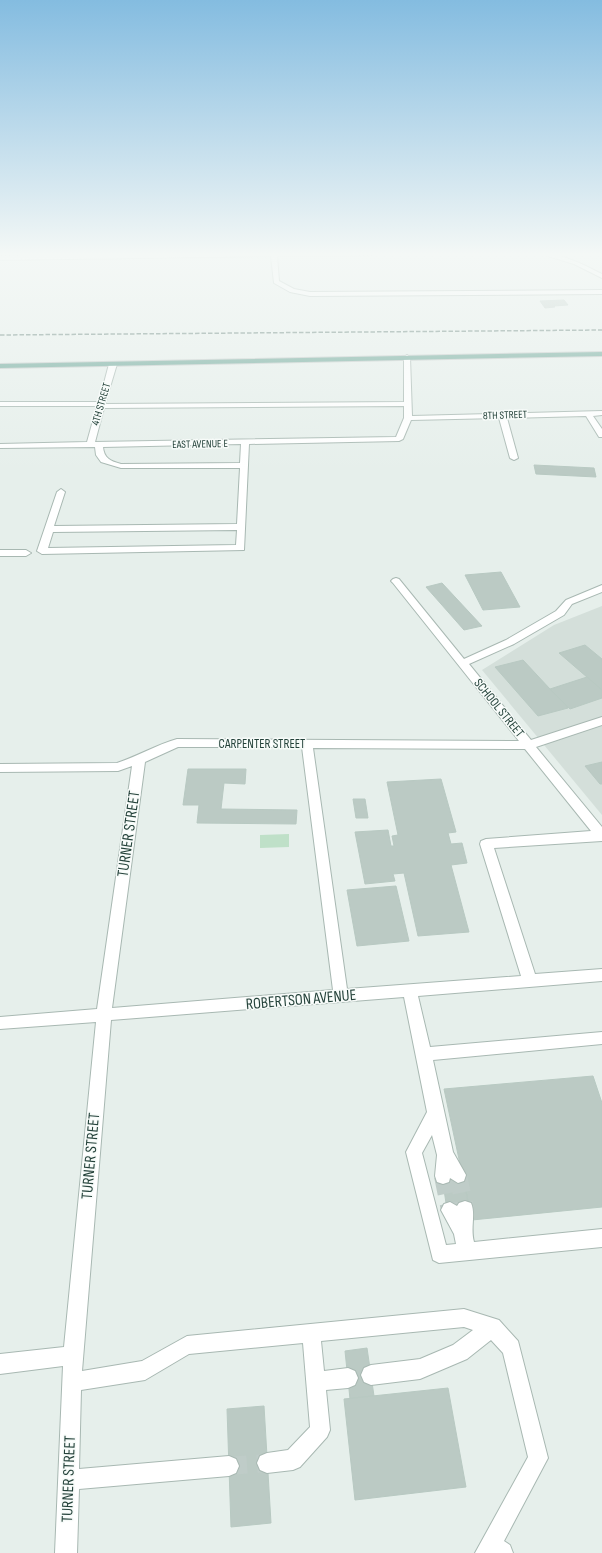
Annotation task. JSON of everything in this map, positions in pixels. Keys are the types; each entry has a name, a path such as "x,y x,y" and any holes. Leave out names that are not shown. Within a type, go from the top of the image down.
{"main road":[{"path":"0,366 602,354"}],"street":[{"path":"407,357 408,418"},
{"name":"4TH STREET","path":"90,445 113,364"},
{"path":"0,404 407,404"},
{"name":"8TH STREET","path":"408,418 602,412"},
{"path":"588,413 602,434"},
{"path":"502,415 514,458"},
{"name":"EAST AVENUE E","path":"0,446 399,440 408,418"},
{"path":"61,492 42,551 241,548 245,443"},
{"path":"100,445 99,454 101,458 112,464 121,466 244,465"},
{"path":"49,529 242,527"},
{"path":"0,553 26,553"},
{"name":"SCHOOL STREET","path":"396,581 602,835"},
{"path":"462,663 484,655 510,642 560,613 569,602 602,588"},
{"name":"CARPENTER STREET","path":"0,768 118,767 139,760 162,748 177,743 529,745 602,721"},
{"path":"307,744 341,996"},
{"name":"TURNER STREET","path":"66,1553 73,1355 104,1015 139,760"},
{"path":"530,981 486,844 602,835"},
{"name":"ROBERTSON AVENUE","path":"0,1023 602,975"},
{"path":"410,991 435,1113 450,1176"},
{"path":"424,1054 602,1038"},
{"path":"435,1113 414,1152 439,1254 602,1238"},
{"path":"457,1209 467,1252"},
{"path":"72,1382 145,1370 187,1345 464,1318 492,1327 511,1348 538,1458 493,1550"},
{"path":"371,1376 420,1369 460,1352 492,1327"},
{"path":"267,1463 293,1460 320,1430 311,1333"},
{"path":"0,1364 73,1355"},
{"path":"315,1382 348,1378"},
{"path":"68,1480 229,1466"}],"shaded area":[{"path":"602,606 602,815 482,670 554,625"}],"green space":[{"path":"289,834 289,847 260,848 260,835"}],"building":[{"path":"534,465 594,468 596,477 536,474"},
{"path":"501,572 520,607 483,610 465,575"},
{"path":"442,583 482,626 464,630 426,587"},
{"path":"585,645 602,659 602,690 559,653"},
{"path":"523,660 568,708 538,716 495,667"},
{"path":"587,677 602,690 602,698 570,709 550,689"},
{"path":"602,762 602,784 600,784 585,766"},
{"path":"188,769 246,769 245,784 224,783 221,809 297,810 296,824 197,823 199,805 183,805"},
{"path":"441,779 456,832 448,833 451,844 462,843 467,863 451,865 469,932 418,936 404,873 393,874 395,881 365,884 355,832 388,830 391,846 394,846 392,836 398,835 387,782"},
{"path":"353,799 365,799 368,818 356,818"},
{"path":"396,886 409,941 357,946 347,890"},
{"path":"593,1076 602,1103 602,1207 472,1220 444,1089"},
{"path":"463,1175 469,1208 447,1210 442,1176"},
{"path":"367,1348 374,1396 350,1399 345,1351"},
{"path":"448,1388 466,1487 355,1500 344,1399"},
{"path":"264,1406 271,1523 231,1527 227,1409"}],"tunnel":[{"path":"458,1175 465,1209"},
{"path":"443,1176 450,1210"},
{"path":"229,1466 267,1463"}],"railway":[{"path":"0,335 602,330"}]}
